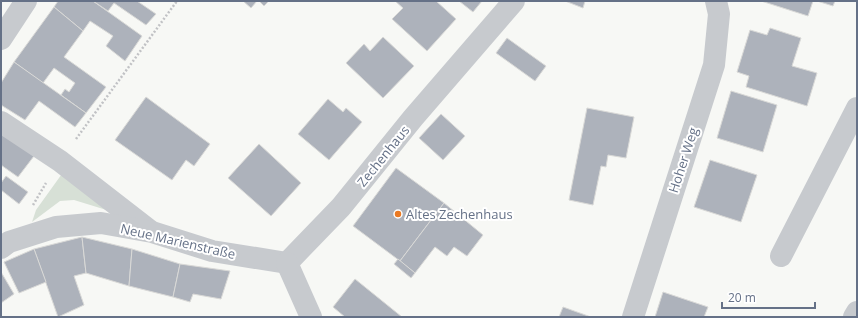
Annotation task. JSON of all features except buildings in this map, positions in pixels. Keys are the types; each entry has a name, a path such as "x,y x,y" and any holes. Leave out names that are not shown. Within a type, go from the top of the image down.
{"street":[{"path":"1,39 26,1"},
{"name":"Zechenhaus","path":"287,263 342,207 414,118 514,1"},
{"name":"Hoher Weg","path":"633,317 714,65 719,14 716,1"},
{"path":"781,256 857,108"},
{"path":"1,122 60,161 152,232"},
{"name":"Neue Marienstraße","path":"5,245 56,227 101,223 152,232 212,251 287,263"},
{"path":"287,263 311,317"},
{"path":"854,317 857,312"}],"path":[{"path":"5,245 60,161 177,1"}],"shaded area":[{"path":"64,171 113,212 74,200 60,201 32,222 36,210"}],"place":[{"name":"Altes Zechenhaus","path":"398,214"}]}
